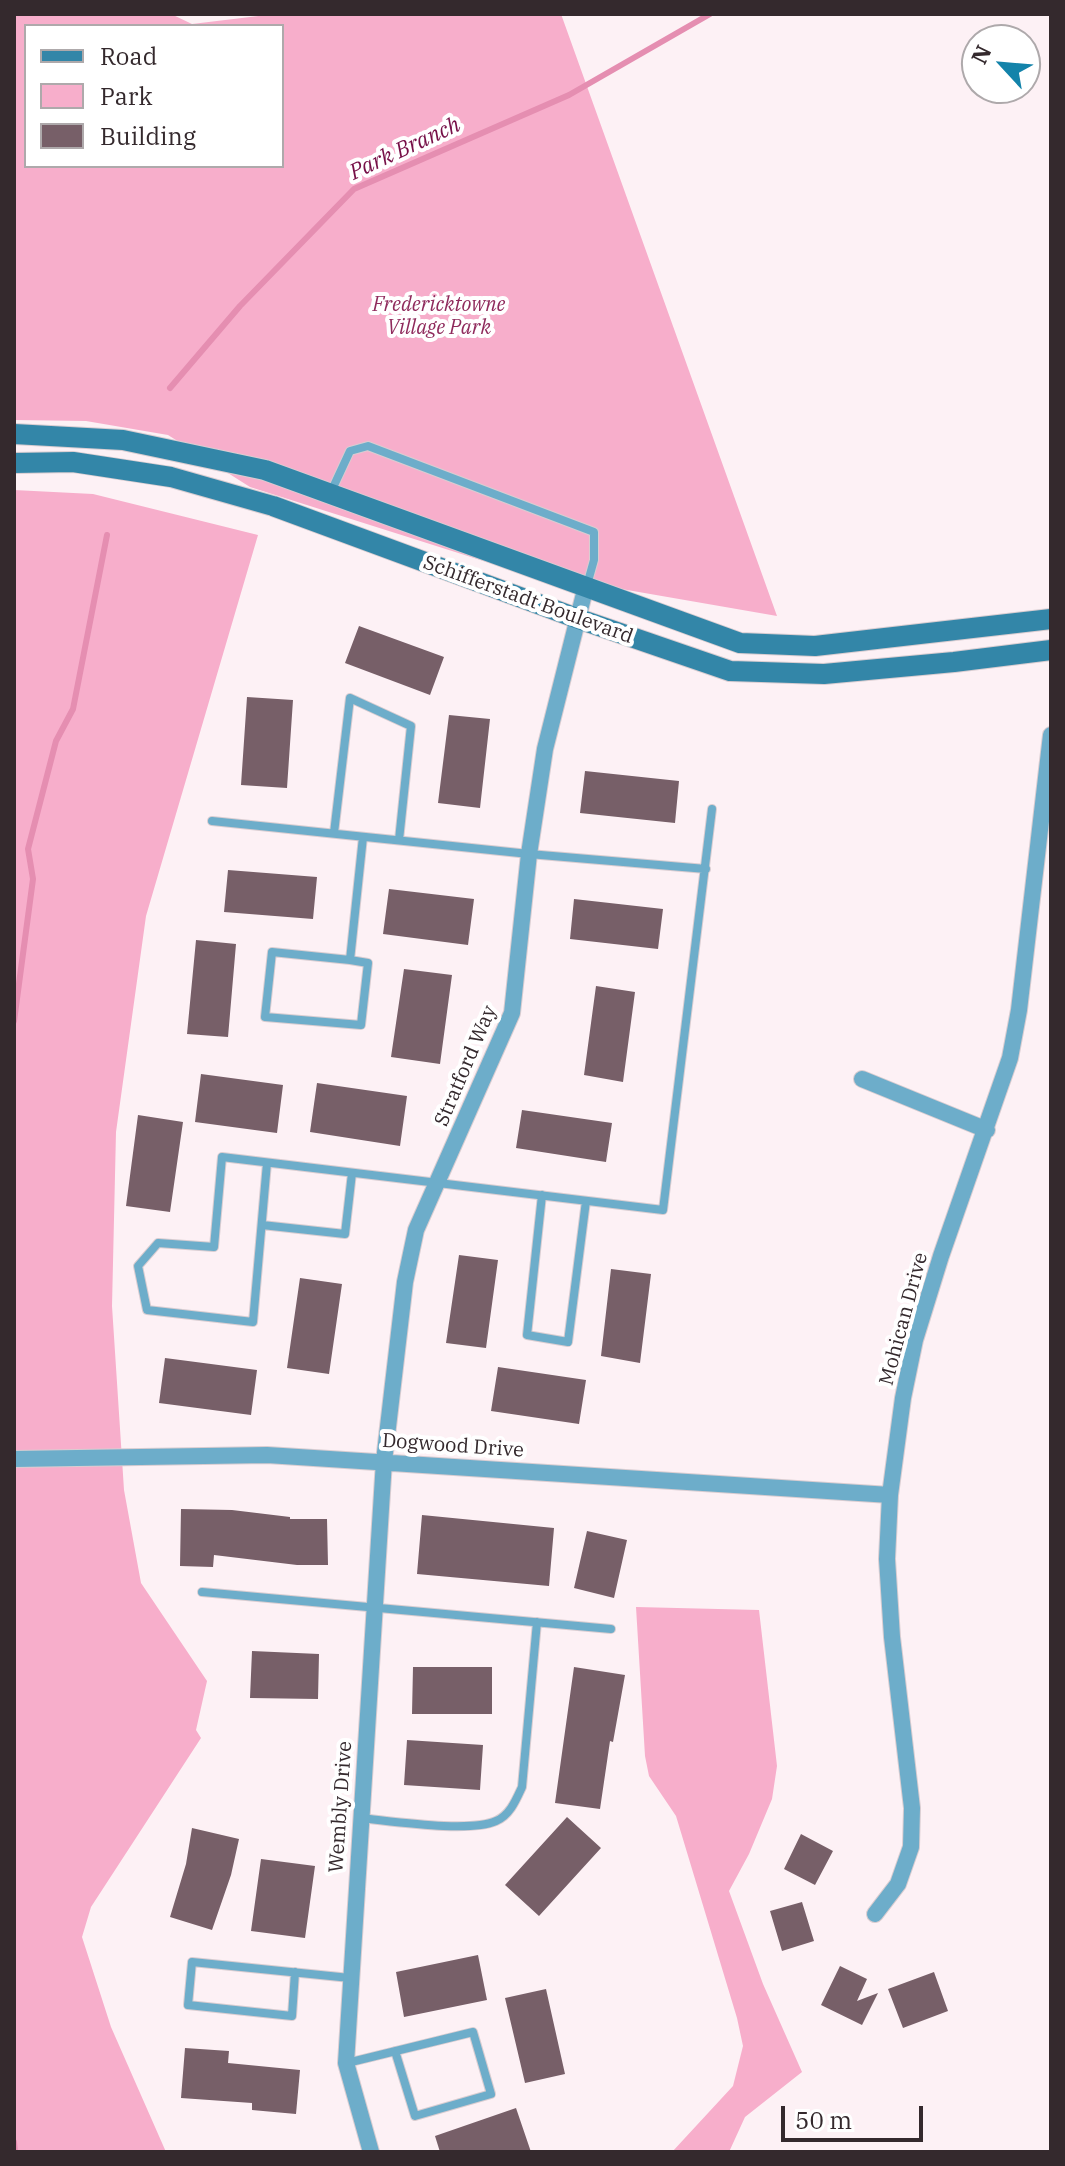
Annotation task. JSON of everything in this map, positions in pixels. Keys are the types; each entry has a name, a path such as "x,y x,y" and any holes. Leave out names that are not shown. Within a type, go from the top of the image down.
{"main road":[{"name":"Schifferstadt Boulevard","path":"14,434 123,440 265,470 740,643 815,646 1051,619"},
{"name":"Schifferstadt Boulevard","path":"14,463 73,462 171,477 273,506 730,671 824,674 1051,650"}],"street":[{"name":"Stratford Way","path":"384,1461 405,1282 416,1230 512,1013 529,854 545,749 586,586"},
{"name":"Mohican Drive","path":"875,1914 898,1884 911,1847 912,1808 889,1600 887,1527 903,1398 915,1340 941,1256 1010,1058 1019,1010 1051,735"},
{"path":"862,1079 987,1130"},
{"name":"Dogwood Drive","path":"14,1459 267,1455 890,1495"},
{"name":"Wembly Drive","path":"371,2152 346,2063 384,1461"}],"lane":[{"path":"330,494 350,451 368,446 594,532 594,560 586,586"},
{"path":"334,833 350,698 411,726 399,840"},
{"path":"267,1163 253,1322 147,1310 138,1266 158,1243 214,1247 222,1157 663,1210 712,809"},
{"path":"212,821 706,869"},
{"path":"350,960 363,837"},
{"path":"272,952 350,960 368,963 361,1025 265,1017 272,952"},
{"path":"262,1225 345,1234 352,1173"},
{"path":"542,1195 527,1335 568,1342 586,1201"},
{"path":"202,1592 611,1629"},
{"path":"360,1818 477,1827 499,1820 514,1805 522,1787 537,1622"},
{"path":"295,1972 292,2016 188,2005 192,1962 295,1972 350,1978"},
{"path":"346,2063 395,2051 473,2032 491,2094 415,2116 395,2051"}],"green space":[{"name":"Fredericktowne Village Park","path":"14,14 171,14 192,24 275,14 561,14 777,616 512,570 250,487 168,435 86,421 14,420"},
{"path":"14,490 93,494 258,535 146,916 116,1132 112,1306 124,1490 141,1583 207,1681 196,1730 201,1738 91,1907 82,1937 111,2027 166,2152 14,2152"},
{"path":"636,1607 759,1610 777,1766 772,1799 749,1854 729,1891 763,1984 802,2072 745,2117 729,2152 672,2152 733,2086 743,2046 676,1816 649,1776 645,1756"}],"building":[{"path":"359,626 444,657 430,695 345,663"},
{"path":"247,697 293,700 287,788 241,785"},
{"path":"449,715 490,719 480,808 438,803"},
{"path":"585,771 679,781 675,823 580,813"},
{"path":"228,870 317,877 313,919 224,912"},
{"path":"389,889 474,899 468,945 383,934"},
{"path":"574,899 663,909 658,949 570,939"},
{"path":"196,940 236,944 228,1037 187,1034"},
{"path":"404,969 452,975 440,1064 391,1057"},
{"path":"596,986 635,992 623,1082 584,1075"},
{"path":"201,1074 283,1085 277,1133 195,1122"},
{"path":"317,1083 407,1096 400,1146 310,1132"},
{"path":"522,1110 612,1123 606,1162 516,1148"},
{"path":"138,1115 183,1122 170,1212 126,1206"},
{"path":"459,1255 498,1260 486,1348 446,1343"},
{"path":"611,1269 651,1274 640,1363 601,1356"},
{"path":"300,1278 342,1284 329,1374 287,1368"},
{"path":"165,1358 257,1370 251,1415 159,1403"},
{"path":"498,1367 586,1380 579,1424 491,1411"},
{"path":"181,1509 232,1510 290,1519 327,1519 328,1565 297,1565 214,1555 213,1567 180,1566"},
{"path":"422,1515 554,1528 549,1586 417,1574"},
{"path":"587,1531 627,1540 614,1598 574,1588"},
{"path":"252,1651 319,1654 318,1699 250,1698"},
{"path":"413,1667 492,1667 492,1714 412,1714"},
{"path":"574,1667 625,1675 613,1742 610,1741 600,1809 555,1803"},
{"path":"407,1740 483,1745 480,1790 404,1785"},
{"path":"567,1817 601,1848 539,1916 505,1885"},
{"path":"192,1828 239,1839 231,1875 212,1930 170,1917 186,1864"},
{"path":"801,1834 833,1851 815,1885 784,1869"},
{"path":"261,1859 315,1866 305,1938 251,1931"},
{"path":"802,1902 814,1941 782,1951 770,1911"},
{"path":"478,1955 487,2000 404,2017 396,1972"},
{"path":"840,1966 867,1979 857,2001 878,1993 862,2025 821,2005"},
{"path":"934,1972 948,2011 903,2028 888,1989"},
{"path":"546,1989 565,2074 525,2083 505,1998"},
{"path":"185,2048 229,2051 228,2063 300,2070 296,2114 252,2110 252,2103 181,2098"},
{"path":"516,2108 531,2152 440,2152 435,2136"}],"waterway":[{"name":"Park Branch","path":"170,388 240,306 354,189 569,95 710,14"},
{"name":"Park Branch","path":"14,1021 33,879 28,849 56,741 73,709 107,535"},
{"name":"Park Branch","path":"14,2142 15,2152"}]}
